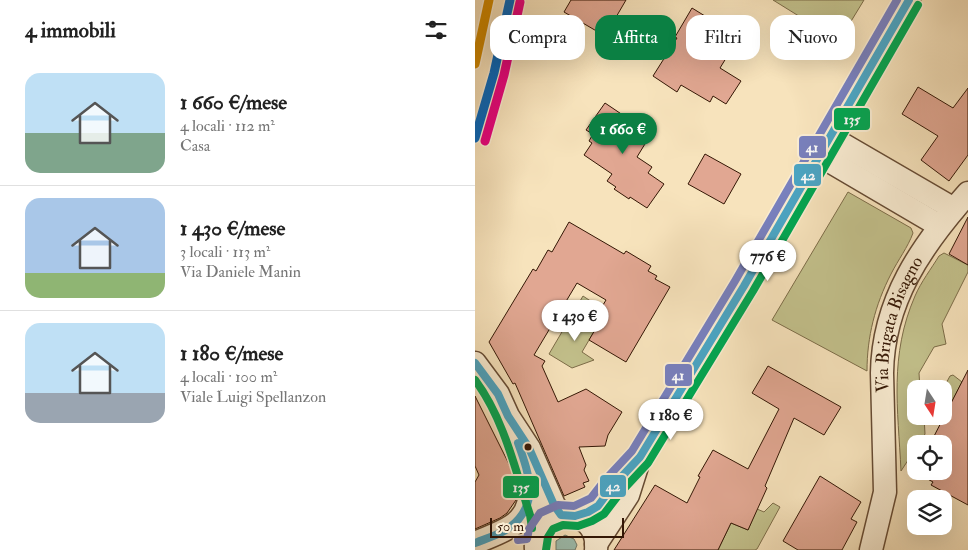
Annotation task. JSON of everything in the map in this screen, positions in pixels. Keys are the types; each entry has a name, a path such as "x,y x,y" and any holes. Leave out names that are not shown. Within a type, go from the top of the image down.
{"street":[{"path":"531,549 542,526 547,521 588,512 597,506 640,457 744,286 909,0"},
{"path":"825,146 954,210"},
{"name":"Via Brigata Bisagno","path":"871,550 885,499 883,342 901,288 909,272 954,210"},
{"path":"475,363 497,394 508,416 529,448 554,505 568,515 588,524 595,537 596,547"},
{"path":"508,416 540,513 542,526"},
{"path":"596,547 628,495 640,457"},
{"path":"475,544 510,528 522,517 528,505 530,483"}],"shaded area":[{"path":"773,0 864,0 855,15 797,15"},
{"path":"848,192 911,228 913,233 885,286 876,309 870,334 867,371 772,320"},
{"path":"944,253 968,265 968,272 942,324 946,344 934,347 919,373 919,380 907,380 907,425 924,425 925,434 907,435 907,462 901,471 897,382 901,340 917,291 939,256"},
{"path":"583,296 601,308 597,315 602,318 582,352 594,360 572,368 549,354"},
{"path":"953,375 962,382 953,400 953,380 948,380"},
{"path":"773,503 780,507 757,549 718,550 731,523 748,530 757,509 764,512"},
{"path":"565,535 574,539 577,545 575,550 556,550 556,541"}],"building":[{"path":"571,0 626,0 617,15 595,15 595,30 585,24 585,15 569,15 564,12"},
{"path":"692,8 703,15 688,15"},
{"path":"686,18 686,60 725,60 720,68 741,81 726,104 713,96 710,102 681,85 677,92 653,76 663,60 676,60 676,35"},
{"path":"918,87 953,108 968,88 968,155 949,181 921,160 938,136 902,114"},
{"path":"605,103 651,134 637,157 652,167 648,173 664,184 647,208 614,189 616,187 607,181 612,174 584,155 592,143 589,141 593,134 586,130"},
{"path":"705,154 741,174 724,204 688,184"},
{"path":"968,217 968,265 949,254"},
{"path":"569,222 624,254 626,251 651,266 648,271 657,276 655,279 670,287 626,362 589,340 602,318 597,315 606,300 577,283 534,355 545,361 542,366 558,402 586,389 622,412 608,435 605,446 579,447 586,465 584,470 589,481 583,483 585,487 564,496 515,383 513,384 489,342 533,269 536,271 548,250 552,252"},
{"path":"768,366 841,407 824,435 794,418 765,486 767,488 748,530 731,523 718,550 614,550 655,485 687,503 700,477 698,476 713,450 748,469 779,409 752,393"},
{"path":"968,370 968,505 952,496 952,490 940,490 931,485 933,482 929,480 952,480 952,435 935,435 940,425 953,425 953,399"},
{"path":"475,396 516,478 517,484 516,500 507,513 475,529 475,482 479,475 475,466"},
{"path":"820,476 861,502 851,519 857,522 842,550 798,550 783,541"}],"transit line":[{"path":"475,64 489,0"},
{"path":"475,138 494,73 510,0"},
{"name":"41","path":"518,540 527,539 529,529 540,513 558,505 574,506 591,498 632,451 735,281 897,0"},
{"name":"42","path":"475,363 498,394 508,416 529,448 554,505 561,515 575,516 588,512 598,506 612,487 640,457 744,286 909,0"},
{"path":"485,141 504,75 520,2"},
{"name":"135","path":"546,550 548,537 553,529 563,525 578,526 604,514 620,493 648,463 753,291 918,5"},
{"name":"135","path":"475,380 494,411 501,428 514,462 532,528"},
{"name":"42","path":"475,543 504,531 516,522 528,502 529,480 518,443"}]}
